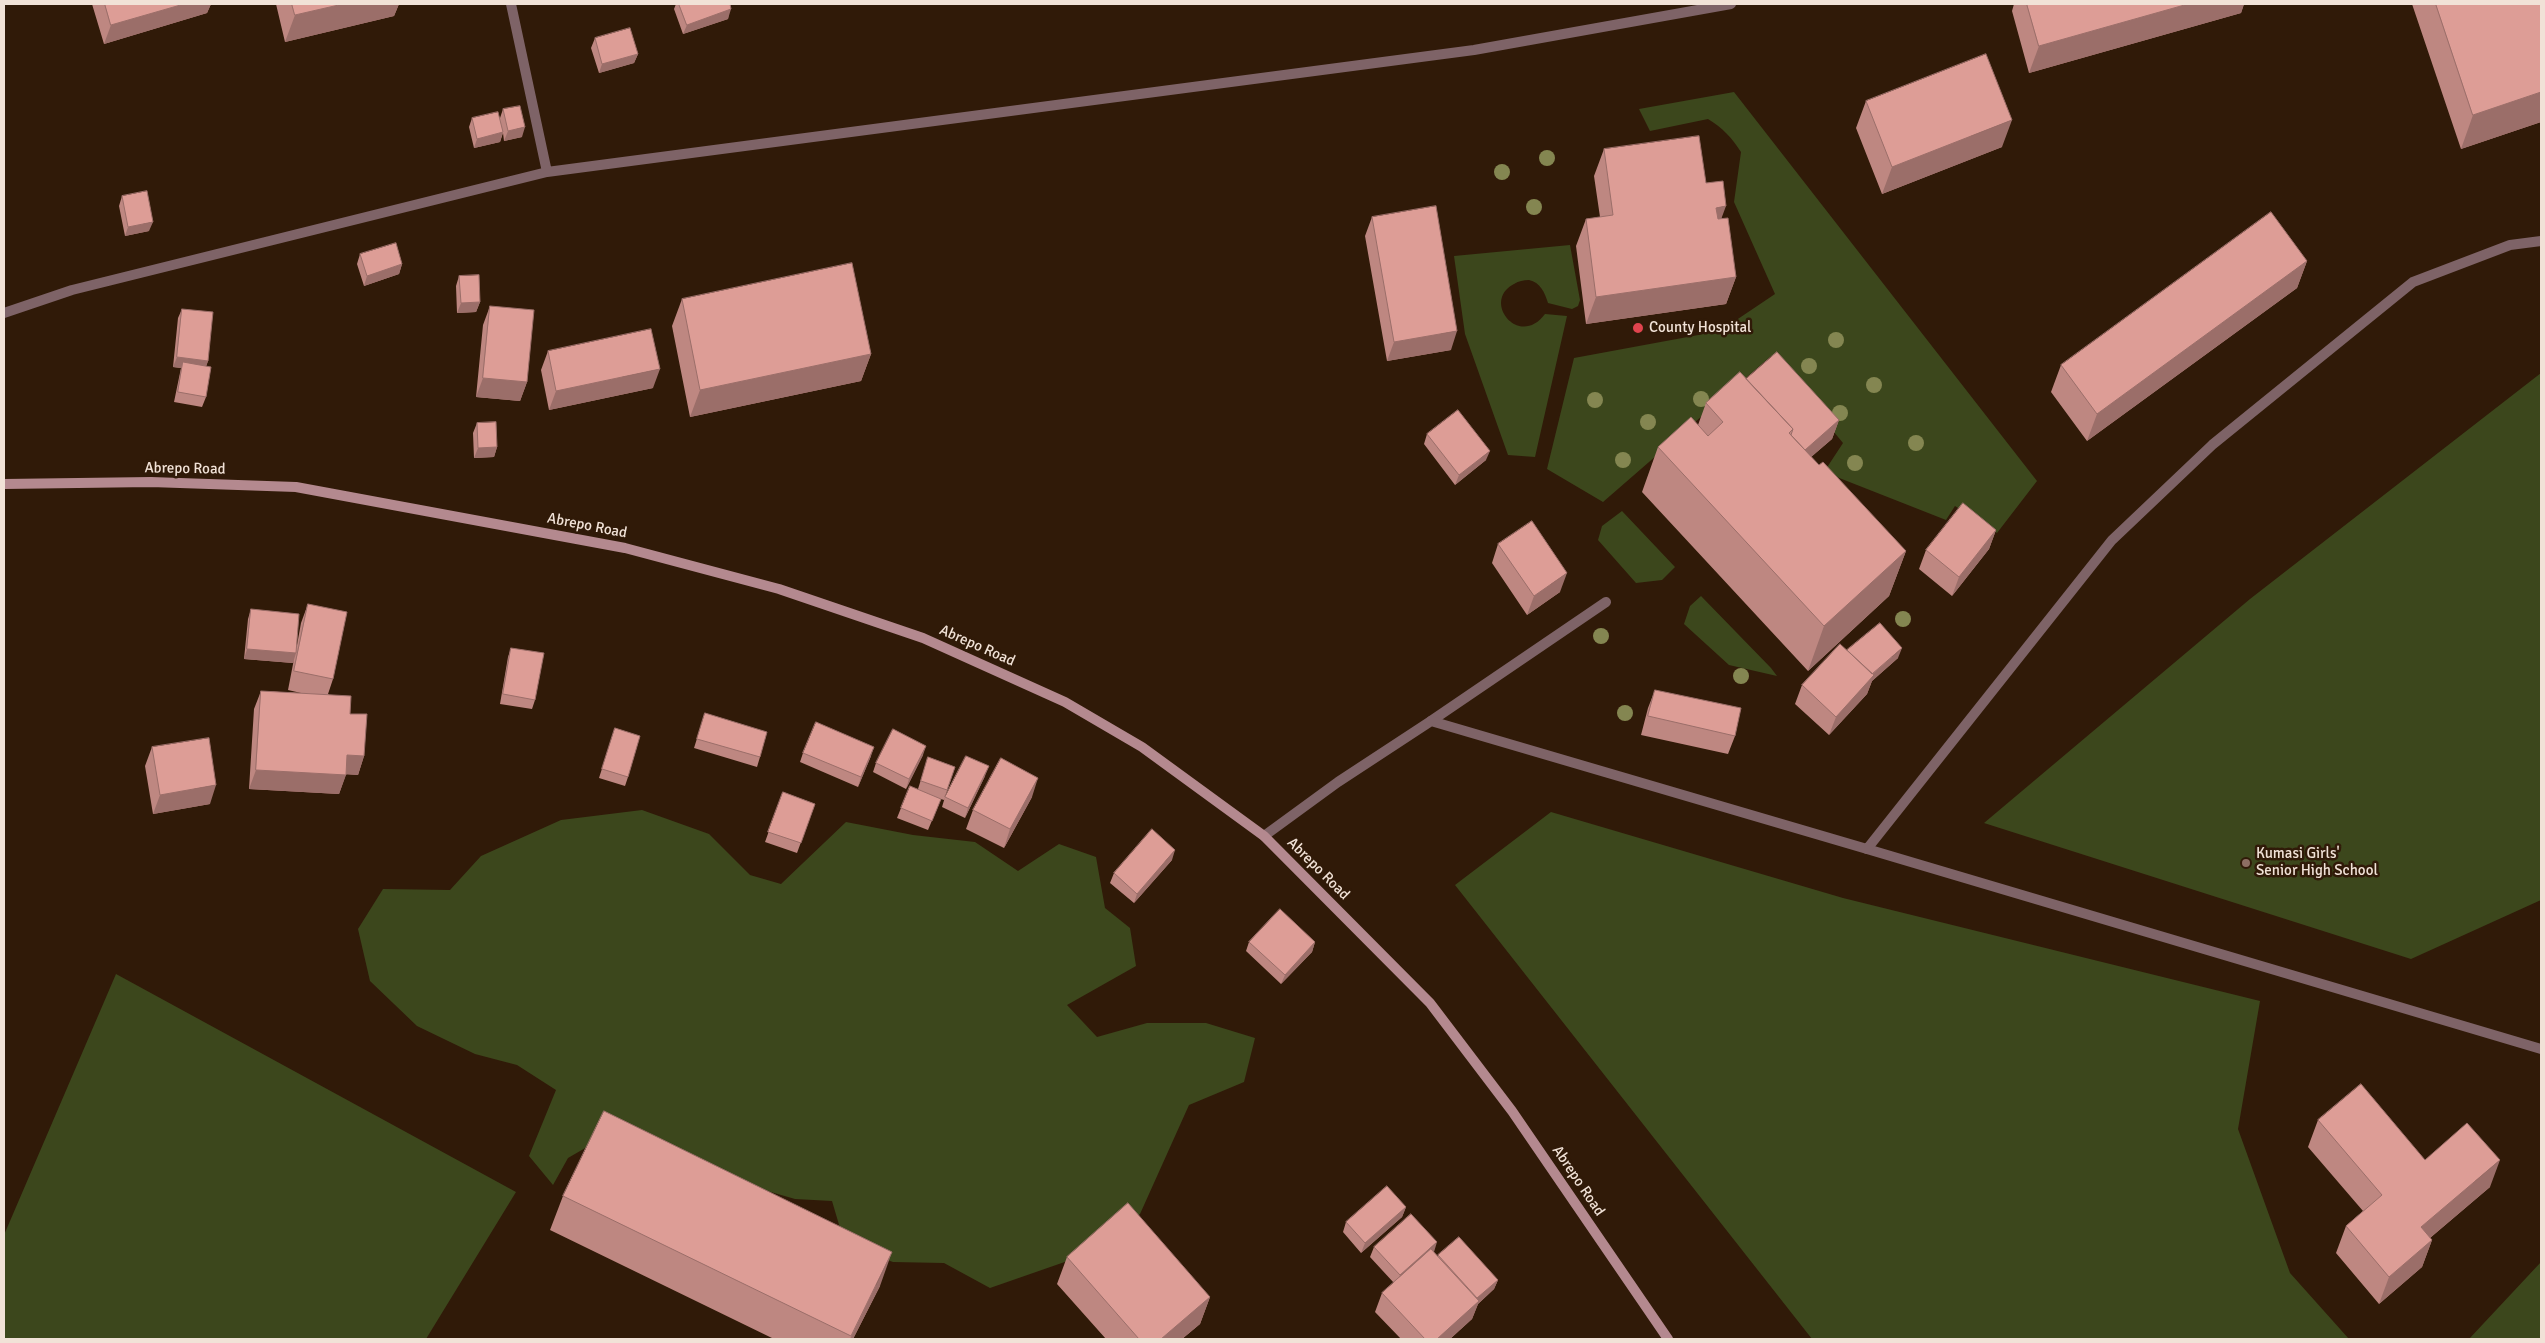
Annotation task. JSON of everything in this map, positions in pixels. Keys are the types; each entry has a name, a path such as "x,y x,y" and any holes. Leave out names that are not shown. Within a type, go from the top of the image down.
{"main road":[{"name":"Abrepo Road","path":"4,484 152,482 296,487 625,548 779,589 923,638 1065,702 1142,747 1264,836 1430,1003 1512,1111 1668,1339"}],"street":[{"path":"511,4 547,172"},
{"path":"4,313 72,290 547,172 1474,50 1731,4"},
{"path":"1866,849 2112,540 2212,445 2413,282 2510,244 2541,241"},
{"path":"1264,836 1338,782 1606,602"},
{"path":"1431,721 2541,1049"}],"green space":[{"path":"1734,92 2037,481 1997,533 1955,506 1946,520 1824,472 1843,443 1771,356 1603,502 1547,469 1574,358 1720,331 1775,294 1734,202 1741,152 1734,142 1723,130 1708,119 1650,131 1639,109"},
{"path":"1570,245 1580,300 1578,306 1572,309 1548,303 1544,292 1536,283 1529,280 1514,284 1505,292 1501,301 1502,310 1507,318 1515,324 1525,326 1535,323 1545,314 1567,316 1535,457 1508,455 1465,334 1454,256"},
{"path":"2541,373 2541,900 2411,959 1984,823 2250,599"},
{"path":"1622,511 1675,567 1662,580 1636,583 1598,540 1602,526"},
{"path":"1701,596 1777,676 1729,665 1684,624 1690,606"},
{"path":"642,810 709,834 750,875 781,884 846,822 913,835 975,842 1018,871 1059,844 1096,857 1105,908 1130,928 1136,966 1067,1005 1097,1037 1147,1023 1206,1023 1255,1038 1244,1082 1189,1105 1140,1214 1079,1257 990,1288 944,1263 893,1262 845,1245 832,1201 795,1199 743,1184 618,1129 568,1158 553,1185 529,1156 556,1090 517,1065 475,1054 417,1026 370,981 358,929 383,889 450,890 481,856 561,820"},
{"path":"1551,812 1843,898 2260,1001 2238,1129 2290,1273 2349,1339 1812,1339 1455,885"},
{"path":"116,974 516,1192 426,1339 4,1339 4,1235"},
{"path":"2541,1262 2541,1339 2469,1339"}],"building":[{"path":"105,4 184,4 111,25"},
{"path":"292,4 343,4 295,15"},
{"path":"679,4 730,4 731,9 687,25"},
{"path":"2027,4 2188,4 2039,46"},
{"path":"2436,4 2541,4 2541,92 2473,115"},
{"path":"630,28 638,54 602,64 595,38"},
{"path":"1986,54 2012,120 1892,167 1866,101"},
{"path":"520,106 525,127 508,131 503,109"},
{"path":"498,112 503,132 477,139 472,118"},
{"path":"1699,136 1706,183 1723,181 1726,206 1716,208 1718,219 1728,218 1736,277 1596,297 1586,219 1613,215 1604,149"},
{"path":"147,191 153,222 128,227 122,196"},
{"path":"1436,206 1457,331 1394,342 1372,217"},
{"path":"2271,212 2307,261 2097,414 2061,365"},
{"path":"396,243 402,264 367,276 360,254"},
{"path":"852,263 871,354 700,390 682,299"},
{"path":"479,275 480,302 461,303 459,276"},
{"path":"490,306 534,310 527,382 483,378"},
{"path":"182,309 213,312 208,361 177,357"},
{"path":"651,329 660,369 556,391 548,351"},
{"path":"1777,352 1839,420 1805,450 1791,435 1793,429 1746,379"},
{"path":"183,362 211,367 206,397 178,392"},
{"path":"1740,372 1793,429 1789,433 1819,465 1823,462 1906,551 1824,626 1658,447 1691,417 1708,436 1723,422 1706,403"},
{"path":"1458,410 1490,451 1459,475 1427,434"},
{"path":"496,422 497,447 478,448 477,423"},
{"path":"1963,503 1996,530 1959,577 1926,550"},
{"path":"1532,521 1567,573 1534,596 1498,544"},
{"path":"308,604 347,612 333,679 294,671"},
{"path":"251,609 299,614 296,653 247,649"},
{"path":"1880,623 1902,648 1872,674 1847,650"},
{"path":"1840,644 1874,675 1836,717 1802,685"},
{"path":"511,648 544,653 535,700 503,694"},
{"path":"1655,690 1741,708 1735,736 1648,716"},
{"path":"261,691 351,696 350,714 367,714 364,756 347,755 346,775 256,770"},
{"path":"705,713 767,732 760,757 697,739"},
{"path":"816,722 874,747 861,777 803,753"},
{"path":"615,728 640,736 628,777 602,769"},
{"path":"893,729 926,746 909,779 876,763"},
{"path":"209,738 216,785 160,795 152,747"},
{"path":"966,756 989,766 968,808 945,797"},
{"path":"928,757 955,767 947,790 921,781"},
{"path":"1001,758 1038,778 1010,829 973,810"},
{"path":"910,786 941,799 932,821 901,808"},
{"path":"783,792 815,804 801,843 768,832"},
{"path":"1152,829 1175,850 1137,894 1114,873"},
{"path":"1280,909 1315,942 1285,975 1249,942"},
{"path":"2361,1084 2425,1160 2467,1123 2500,1160 2421,1227 2432,1240 2389,1277 2346,1226 2382,1195 2318,1120"},
{"path":"604,1111 892,1252 851,1336 563,1196"},
{"path":"1387,1186 1406,1207 1365,1243 1346,1222"},
{"path":"1128,1203 1210,1297 1161,1339 1139,1339 1067,1257"},
{"path":"1411,1214 1437,1242 1400,1275 1374,1247"},
{"path":"1459,1237 1498,1280 1477,1298 1438,1255"},
{"path":"1431,1249 1479,1301 1437,1339 1425,1339 1382,1293"}],"place":[{"name":"County Hospital","path":"1638,328"},
{"name":"Kumasi Girls' Senior High School","path":"2246,863"}]}
